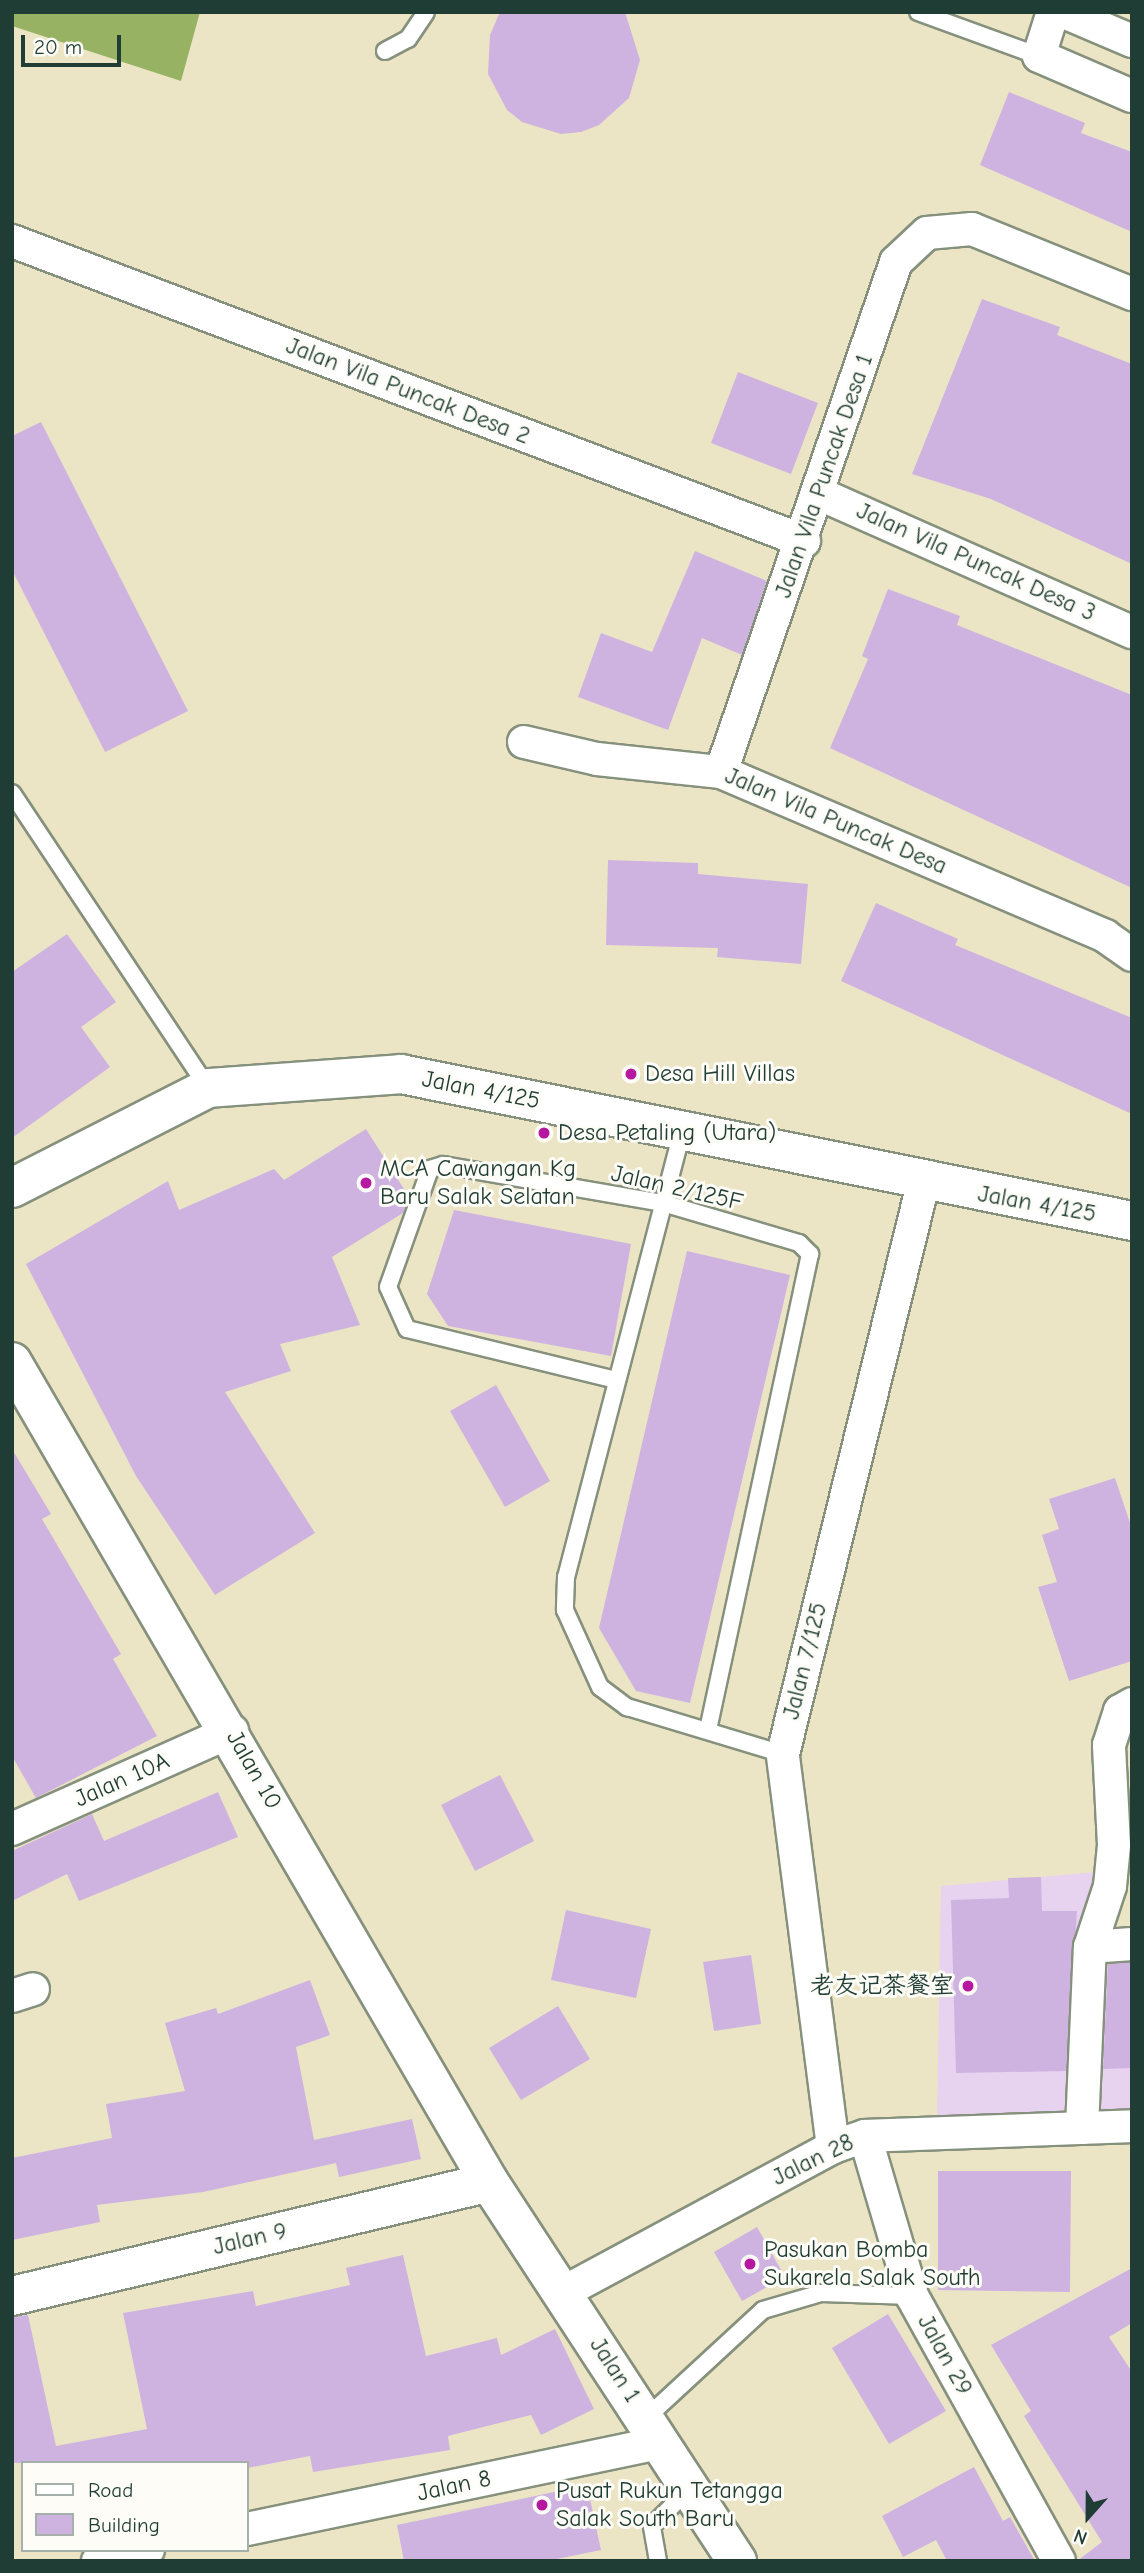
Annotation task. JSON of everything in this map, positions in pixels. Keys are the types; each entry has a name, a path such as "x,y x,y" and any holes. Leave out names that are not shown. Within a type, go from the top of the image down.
{"street":[{"path":"1054,12 1039,56 1132,96"},
{"path":"1064,12 1132,41"},
{"name":"Jalan Vila Puncak Desa 1","path":"721,772 804,541 896,262 927,233 972,229 1132,294"},
{"name":"Jalan Vila Puncak Desa 2","path":"12,241 804,541"},
{"name":"Jalan Vila Puncak Desa 3","path":"820,494 1132,632"},
{"name":"Jalan Vila Puncak Desa","path":"524,742 597,759 721,772 1105,936 1132,955"},
{"name":"Jalan 4/125","path":"12,1188 208,1088 401,1074 923,1184 1132,1222"},
{"name":"Jalan 7/125","path":"833,2147 783,1754 923,1184"},
{"name":"Jalan 10","path":"12,1363 232,1731 489,2182"},
{"path":"1082,2128 1090,1947 1112,1872 1112,1726 1132,1704"},
{"name":"Jalan 10A","path":"12,1829 232,1731"},
{"path":"1090,1947 1132,1944"},
{"name":"Jalan 28","path":"564,2292 833,2147 865,2136 1132,2126"},
{"name":"Jalan 29","path":"865,2136 912,2295 1059,2561"},
{"name":"Jalan 1","path":"489,2182 564,2292 737,2561"},
{"name":"Jalan 9","path":"12,2296 489,2182"},
{"name":"Jalan 8","path":"248,2529 654,2430"},
{"path":"98,2561 139,2552"}],"lane":[{"path":"385,51 408,39 426,12"},
{"path":"918,12 1039,56"},
{"path":"12,793 208,1088"},
{"path":"12,817 32,822"},
{"path":"682,1132 566,1577 565,1610 600,1687 627,1707 783,1754"},
{"name":"Jalan 2/125F","path":"616,1380 412,1332 388,1287 427,1175 437,1166 663,1203 799,1243 810,1254 708,1730"},
{"path":"654,2430 763,2310 821,2293 912,2295"},
{"path":"658,2561 652,2526 690,2488"}],"shaded area":[{"path":"1096,1872 1083,1955 1132,1952 1132,2113 937,2120 941,1886"}],"green space":[{"path":"12,12 200,12 181,81 12,26"}],"building":[{"path":"500,12 625,12 640,60 629,98 599,125 581,132 561,134 522,122 507,110 488,74 490,35"},
{"path":"1009,92 1085,123 1081,133 1132,152 1132,232 980,165"},
{"path":"982,299 1060,327 1057,335 1132,364 1132,564 991,499 912,474"},
{"path":"738,372 818,403 791,474 711,443"},
{"path":"41,422 188,711 105,752 12,570 12,436"},
{"path":"695,551 767,581 742,655 702,638 668,730 578,697 601,633 652,652"},
{"path":"888,589 960,616 957,625 1132,695 1132,888 830,748 868,659 862,656"},
{"path":"608,860 698,863 698,874 808,884 801,964 717,957 718,948 606,945"},
{"path":"876,903 958,939 955,945 1132,1018 1132,1114 841,981"},
{"path":"67,934 116,1002 81,1027 110,1067 12,1138 12,972"},
{"path":"366,1129 409,1197 403,1213 332,1257 360,1325 280,1344 291,1371 225,1392 315,1533 215,1595 136,1476 26,1264 168,1181 179,1210 274,1169 284,1180"},
{"path":"454,1210 631,1244 611,1356 448,1326 427,1294"},
{"path":"687,1251 790,1275 690,1703 636,1691 599,1628"},
{"path":"496,1385 550,1481 505,1507 450,1411"},
{"path":"12,1449 51,1514 42,1519 121,1654 113,1659 157,1736 36,1798 12,1756"},
{"path":"1115,1478 1132,1529 1132,1661 1069,1681 1038,1587 1057,1582 1042,1535 1059,1529 1049,1499"},
{"path":"500,1775 534,1841 475,1871 441,1805"},
{"path":"218,1792 238,1837 79,1901 67,1874 12,1901 12,1851 92,1814 104,1841"},
{"path":"1041,1877 1042,1911 1077,1911 1066,2071 956,2073 951,1900 1009,1898 1008,1878"},
{"path":"566,1910 651,1929 636,1998 551,1980"},
{"path":"751,1955 761,2024 714,2031 703,1962"},
{"path":"1132,1962 1132,2068 1103,2069 1108,1964"},
{"path":"310,1980 330,2035 296,2047 314,2140 412,2119 421,2159 339,2177 336,2163 203,2192 97,2205 100,2222 12,2240 12,2158 112,2138 106,2104 185,2091 165,2023 216,2008 218,2014"},
{"path":"558,2006 590,2059 521,2100 489,2048"},
{"path":"938,2171 1071,2171 1070,2292 938,2290"},
{"name":"Pasukan Bomba Sukarela Salak South","path":"757,2227 785,2277 742,2301 714,2252"},
{"path":"403,2255 426,2356 497,2338 501,2355 555,2329 594,2409 541,2435 531,2415 448,2436 450,2450 313,2472 310,2456 248,2468 248,2461 12,2463 12,2317 28,2315 56,2446 147,2429 123,2313 253,2291 256,2306 350,2285 346,2268"},
{"path":"1132,2268 1132,2323 1109,2337 1132,2372 1132,2561 1077,2561 1102,2542 1024,2416 1031,2411 991,2345"},
{"path":"888,2314 946,2411 889,2444 832,2348"},
{"path":"974,2467 1003,2521 1010,2517 1035,2561 947,2561 936,2540 903,2557 882,2516"},
{"name":"Pusat Rukun Tetangga Salak South Baru","path":"587,2485 601,2550 547,2561 404,2561 397,2525"}],"place":[{"name":"Desa Hill Villas","path":"631,1074"},
{"name":"Desa Petaling (Utara)","path":"544,1133"},
{"name":"MCA Cawangan Kg Baru Salak Selatan","path":"366,1183"},
{"name":"老友记茶餐室","path":"968,1986"},
{"name":"Pasukan Bomba Sukarela Salak South","path":"750,2264"},
{"name":"Pusat Rukun Tetangga Salak South Baru","path":"542,2505"}]}
